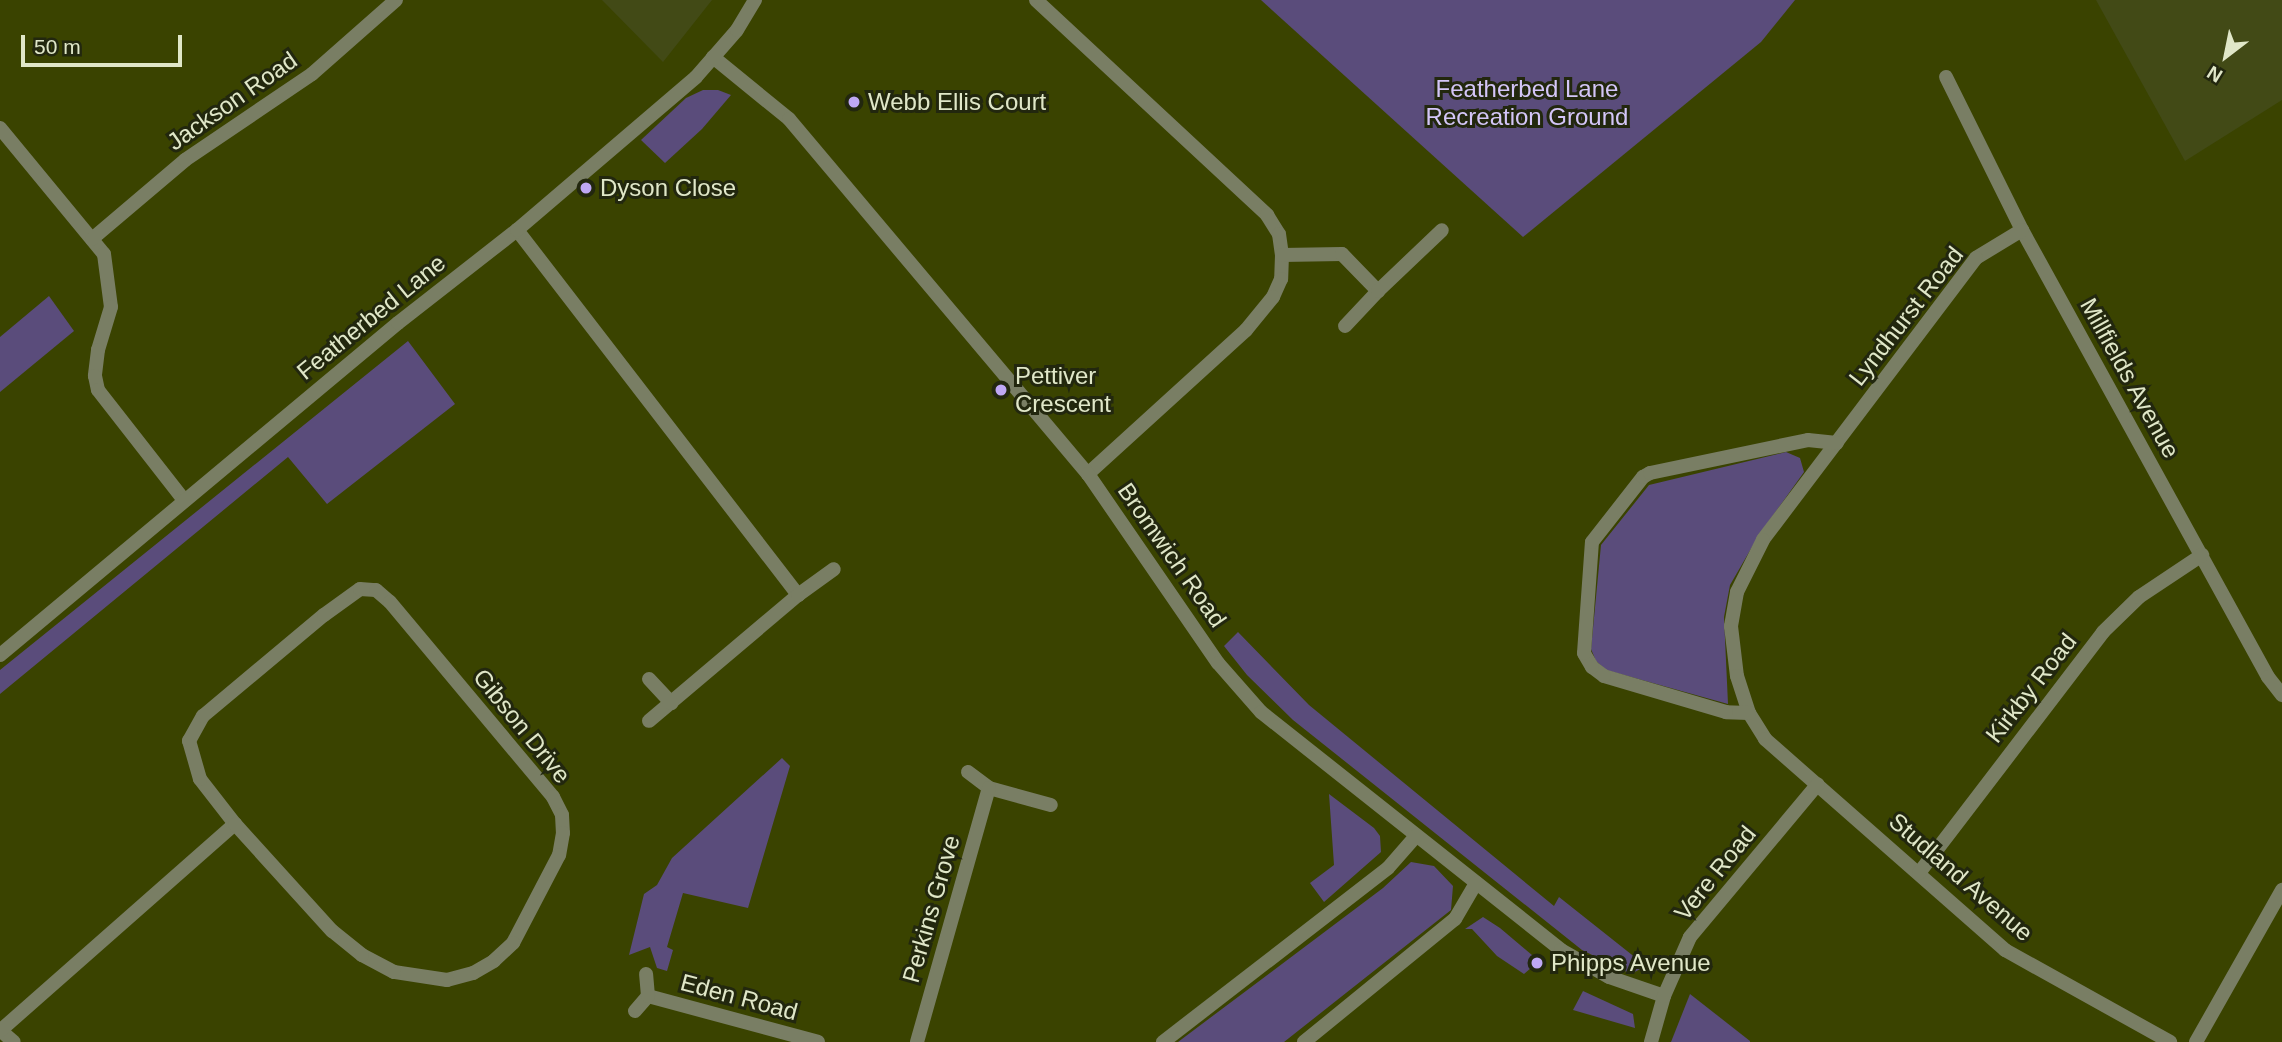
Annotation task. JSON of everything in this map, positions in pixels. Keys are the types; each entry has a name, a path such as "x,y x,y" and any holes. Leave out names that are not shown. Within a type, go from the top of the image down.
{"street":[{"name":"Jackson Road","path":"92,239 185,160 312,74 396,0"},
{"name":"Featherbed Lane","path":"0,655 387,332 517,230 696,77 737,30 755,0"},
{"path":"1036,0 1267,215 1279,234 1282,255 1281,279 1273,297 1246,330 1088,474"},
{"name":"Bromwich Road","path":"713,57 789,120 1088,474 1218,663 1261,712 1561,950 1609,977 1664,996"},
{"name":"Millfields Avenue","path":"1946,78 2022,230 2268,677 2282,695"},
{"path":"0,128 104,254 111,307 98,350 95,376 98,390 184,500"},
{"path":"517,230 798,595"},
{"path":"1345,326 1442,230"},
{"name":"Lyndhurst Road","path":"1749,713 1737,676 1732,638 1737,592 1763,540 1976,258 2022,230"},
{"path":"1282,255 1342,254 1378,291"},
{"path":"1749,713 1714,709 1604,676 1592,667 1584,653 1592,542 1643,477 1650,473 1808,440 1837,443"},
{"name":"Kirkby Road","path":"1919,873 2103,632 2139,597 2202,555"},
{"path":"649,721 798,595 834,569"},
{"name":"Gibson Drive","path":"360,589 376,590 390,602 553,797 562,815 563,834 559,855 513,943 494,961 473,973 447,980 394,972 362,955 332,931 235,824 200,779 189,741 203,716 324,615 360,589"},
{"path":"649,680 671,703"},
{"name":"Studland Avenue","path":"1749,713 1765,739 2005,950 2171,1042"},
{"path":"968,772 989,788 1051,805"},
{"name":"Vere Road","path":"1651,1042 1664,996 1690,937 1818,784"},
{"name":"Perkins Grove","path":"917,1042 989,788"},
{"path":"14,1042 0,1030 235,824"},
{"path":"1163,1042 1388,868 1416,836"},
{"path":"1304,1042 1455,919 1476,883"},
{"path":"2196,1042 2282,890"},
{"name":"Eden Road","path":"635,1011 648,996 646,974"},
{"name":"Eden Road","path":"648,996 818,1042"}],"shaded area":[{"path":"602,0 712,0 663,62"},
{"path":"2096,0 2282,0 2282,100 2185,161"}],"green space":[{"name":"Featherbed Lane Recreation Ground","path":"1261,0 1795,0 1761,42 1523,237"},
{"path":"703,90 718,90 731,95 702,129 665,163 641,140 686,98"},
{"path":"49,296 74,331 0,392 0,337"},
{"path":"408,341 455,404 327,504 288,457 0,694 0,670"},
{"path":"1786,452 1800,458 1804,472 1759,535 1730,585 1724,617 1728,704 1606,670 1596,661 1591,649 1601,545 1649,485"},
{"path":"1238,632 1309,705 1554,906 1559,897 1646,966 1631,974 1582,950 1293,720 1247,675 1224,646"},
{"path":"782,758 790,766 748,908 683,893 667,947 673,950 667,971 657,968 650,947 629,955 644,894 657,885 672,858"},
{"path":"1329,794 1374,828 1380,836 1381,852 1324,902 1310,883 1334,865"},
{"path":"1411,862 1434,866 1453,886 1451,910 1284,1042 1178,1042 1383,888"},
{"path":"1483,917 1539,961 1524,974 1497,956 1472,929 1465,929"},
{"path":"1583,991 1633,1014 1635,1028 1573,1010"},
{"path":"1690,994 1750,1041 1750,1042 1671,1042"}],"place":[{"name":"Webb Ellis Court","path":"854,102"},
{"name":"Dyson Close","path":"586,188"},
{"name":"Pettiver Crescent","path":"1001,390"},
{"name":"Phipps Avenue","path":"1537,963"}]}
